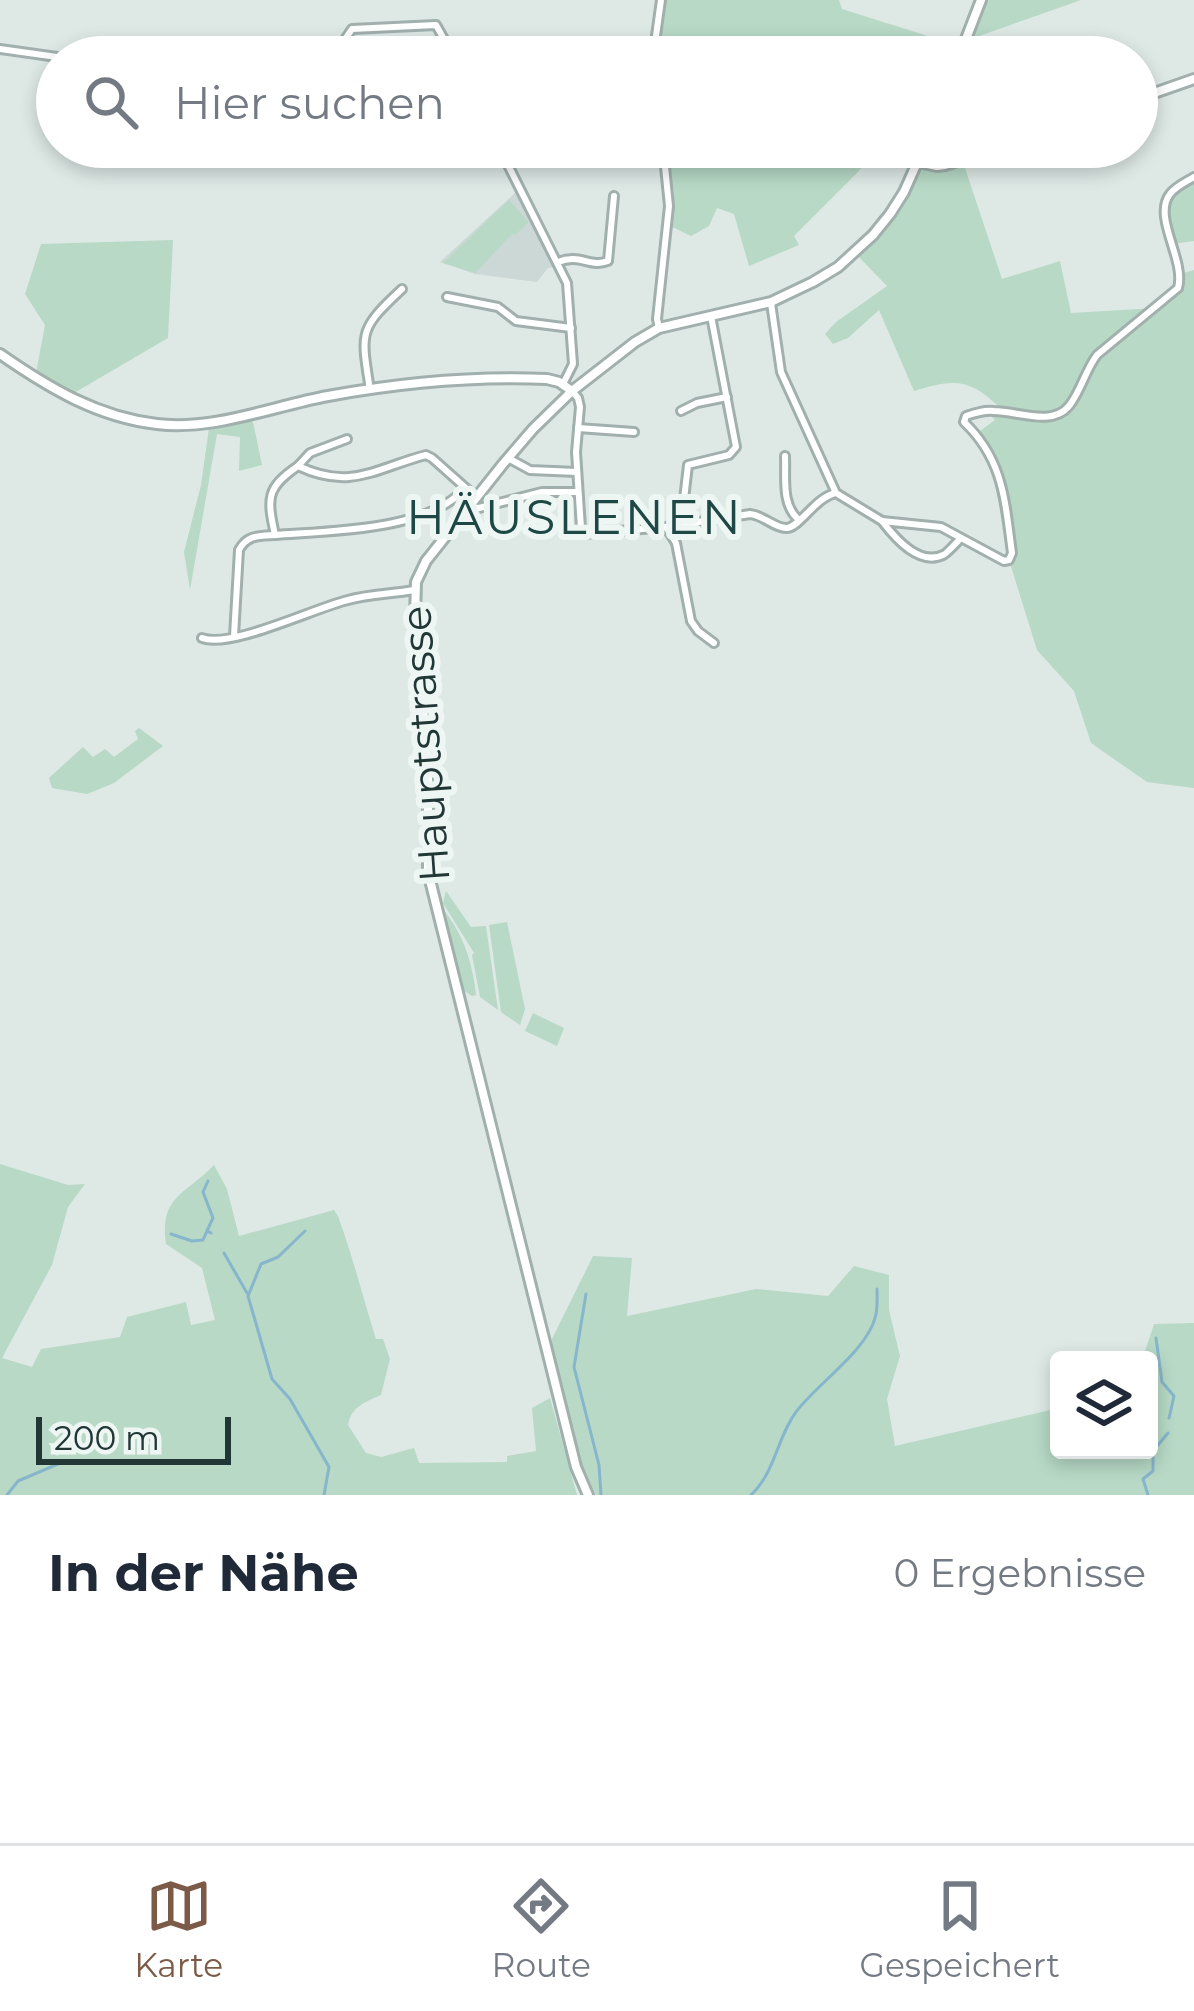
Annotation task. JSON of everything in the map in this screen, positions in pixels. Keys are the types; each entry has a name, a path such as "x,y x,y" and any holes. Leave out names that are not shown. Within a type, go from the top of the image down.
{"street":[{"path":"656,36 661,0"},
{"path":"967,36 981,0"},
{"path":"347,36 352,28 436,26 442,36"},
{"path":"0,49 36,54"},
{"path":"1158,92 1194,79"},
{"path":"510,168 568,288 573,367 563,384"},
{"path":"659,328 669,206 665,168"},
{"name":"Hauptstrasse","path":"588,1495 559,1403 428,872 428,755 414,590 427,560 508,458 572,391 659,328 771,302 820,278 855,253 890,214 915,168"},
{"path":"882,521 941,527 1010,560 1004,492 996,465 964,422 966,416 994,410 1049,417 1064,412 1097,355 1178,288 1180,274 1165,204 1174,189 1194,177"},
{"path":"557,262 571,257 608,261 614,196"},
{"path":"370,390 364,333 402,289"},
{"path":"447,297 498,307 516,322 571,328"},
{"path":"771,302 781,372 836,493 882,521 903,546 928,557 945,554 960,539"},
{"path":"681,525 688,465 735,450 710,316"},
{"path":"0,354 80,404 160,424 198,424 312,399 419,383 547,379 563,384 580,402 577,472 584,534 750,514 791,527 818,501 836,493"},
{"path":"681,411 727,397"},
{"path":"578,428 634,432"},
{"path":"275,535 269,500 278,480 310,453 347,439"},
{"path":"298,466 325,477 341,477 382,472 426,455 477,498"},
{"path":"785,456 787,502 800,520"},
{"path":"508,458 530,470 577,472"},
{"path":"234,636 239,550 250,537 384,525 448,504 465,488"},
{"path":"470,506 479,508 542,492 578,492"},
{"path":"666,527 676,543 691,621 714,643"},
{"path":"202,638 216,641 350,599 414,590"}],"shaded area":[{"path":"520,193 556,267 548,268 537,282 475,274 440,262"}],"green space":[{"path":"661,0 839,0 842,9 928,36 656,36"},
{"path":"981,0 1081,0 979,36 967,36"},
{"path":"664,168 861,168 794,236 799,245 749,266 734,214 717,208 709,226 691,236 668,225"},
{"path":"915,168 965,168 1002,279 1060,261 1071,313 1156,308 1173,295 1180,274 1194,270 1194,788 1147,782 1091,743 1074,691 1037,650 1009,560 1004,492 976,434 995,420 986,411 998,406 978,390 960,384 914,391 879,310 848,338 833,344 825,334 887,286 855,253 890,214"},
{"path":"1194,177 1194,241 1173,244 1167,205"},
{"path":"509,200 529,222 475,273 443,263"},
{"path":"173,240 168,338 74,393 36,373 45,325 25,294 41,244"},
{"path":"253,422 262,465 239,471 240,437 217,434 190,590 184,552 209,428"},
{"path":"139,728 163,746 114,783 87,794 52,788 49,778 83,747 93,757 105,749 114,757 138,739 135,731"},
{"path":"446,891 471,927 486,926 498,1010 480,997 474,953 443,903"},
{"path":"443,909 466,949 476,995 463,990"},
{"path":"507,922 525,1009 520,1025 501,1012 489,925"},
{"path":"533,1013 564,1028 557,1046 525,1031"},
{"path":"0,1164 68,1185 85,1184 68,1207 52,1265 2,1358 32,1367 41,1349 120,1337 127,1317 186,1302 191,1325 215,1320 202,1268 166,1244 165,1228 177,1197 214,1165 227,1189 239,1236 334,1210 338,1216 376,1339 383,1339 390,1359 381,1395 356,1409 348,1425 366,1453 381,1457 414,1448 419,1463 507,1462 507,1456 536,1451 532,1408 550,1398 577,1495 0,1495"},
{"path":"593,1256 632,1258 627,1316 756,1289 828,1296 854,1266 889,1275 889,1310 900,1356 887,1399 895,1446 1050,1410 1050,1459 1158,1459 1158,1351 1145,1351 1154,1324 1194,1323 1194,1495 596,1495 582,1465 551,1341"}],"waterway":[{"path":"207,1231 213,1218 203,1192 208,1181"},
{"path":"305,1231 278,1257 261,1264 248,1296 272,1379 290,1399 329,1467 324,1495"},
{"path":"171,1234 192,1241 211,1233"},
{"path":"224,1253 247,1293"},
{"path":"751,1495 766,1475 796,1412 870,1330 877,1311 877,1289"},
{"path":"586,1294 574,1367 599,1465 601,1495"},
{"path":"1156,1338 1162,1382 1174,1396 1169,1418"},
{"path":"1148,1495 1143,1479 1153,1471 1153,1451 1168,1433"},
{"path":"7,1495 18,1481 58,1464"}],"district":[{"name":"HÄUSLENEN","path":"575,517"}]}
